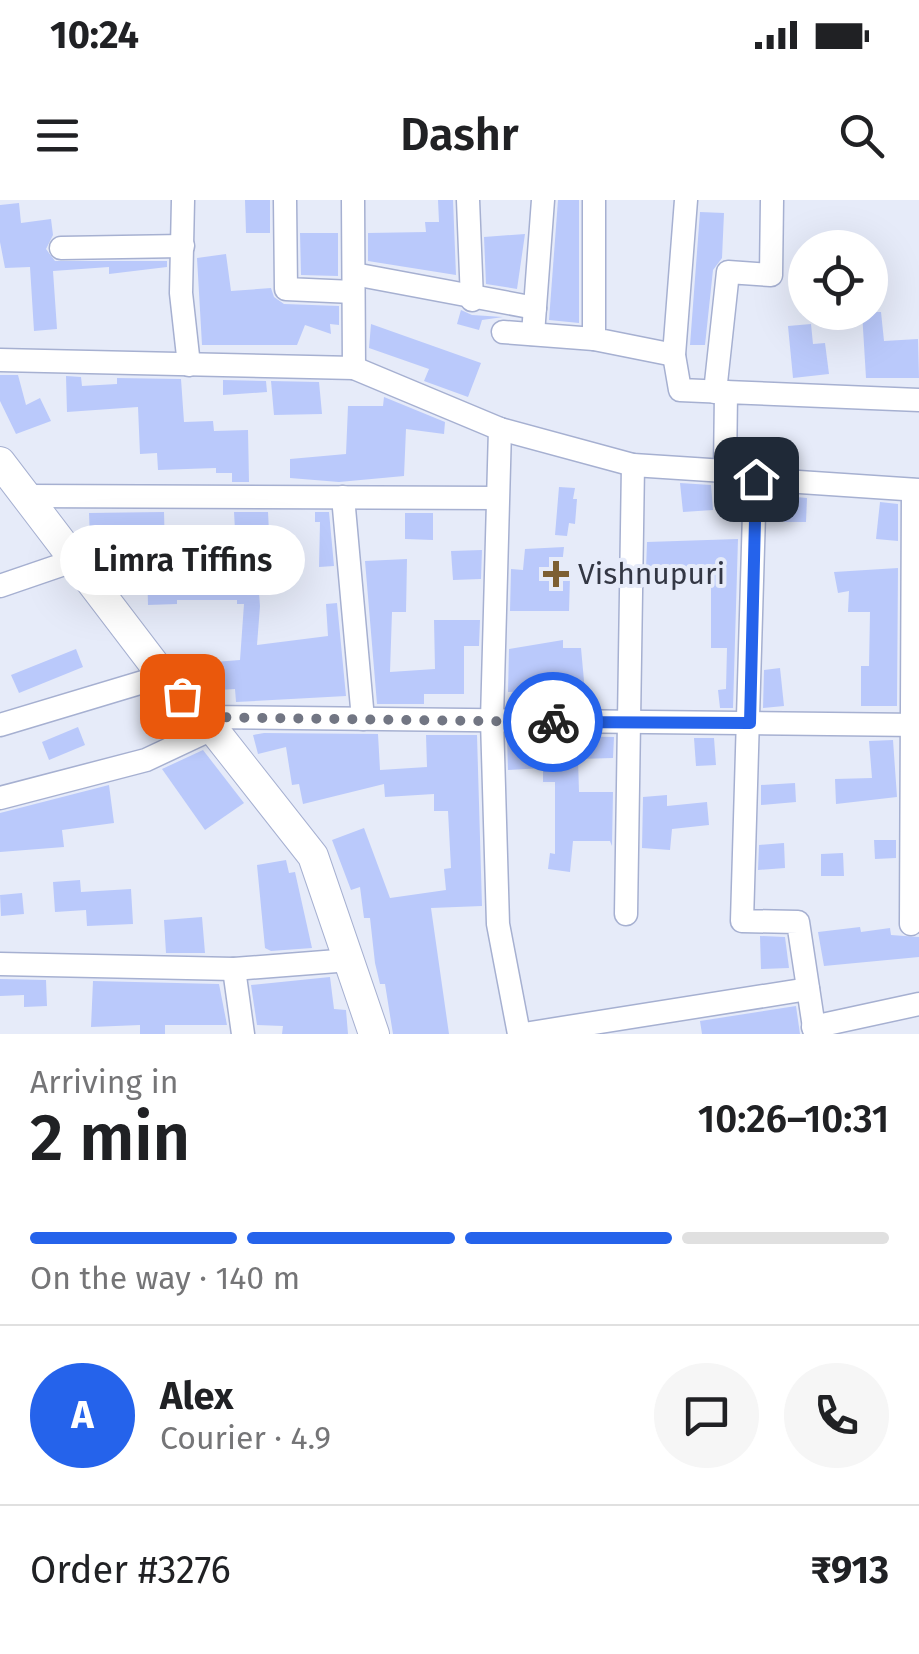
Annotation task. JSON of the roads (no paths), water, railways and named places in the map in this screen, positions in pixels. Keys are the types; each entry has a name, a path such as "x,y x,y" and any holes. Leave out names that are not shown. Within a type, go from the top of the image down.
{"street":[{"path":"183,200 182,293 190,364"},
{"path":"284,200 286,289 354,283 535,308"},
{"path":"353,200 354,368"},
{"path":"468,200 472,300"},
{"path":"533,334 543,200"},
{"path":"594,200 594,339"},
{"path":"686,200 674,356 680,390 919,400"},
{"path":"724,471 720,392 728,272 771,275 772,200"},
{"path":"61,248 182,246"},
{"path":"503,332 594,339 674,356"},
{"path":"0,360 354,368 500,429 632,465 724,471 756,479 916,490 912,924"},
{"path":"500,429 492,720 498,924 521,1034 808,989"},
{"path":"626,914 632,465"},
{"path":"756,479 742,921 798,922 814,1030 919,1004"},
{"path":"11,482 343,497 496,498"},
{"path":"11,482 163,676 314,856 374,1034"},
{"path":"343,497 362,719"},
{"path":"0,586 72,561"},
{"path":"0,725 163,676"},
{"path":"0,798 146,760 206,723 362,719 914,724"},
{"path":"0,964 234,968 350,960"},
{"path":"234,968 243,1034"}],"place":[{"name":"Vishnupuri","path":"556,574"},
{"name":"Limra Tiffins","path":"182,696"}]}
